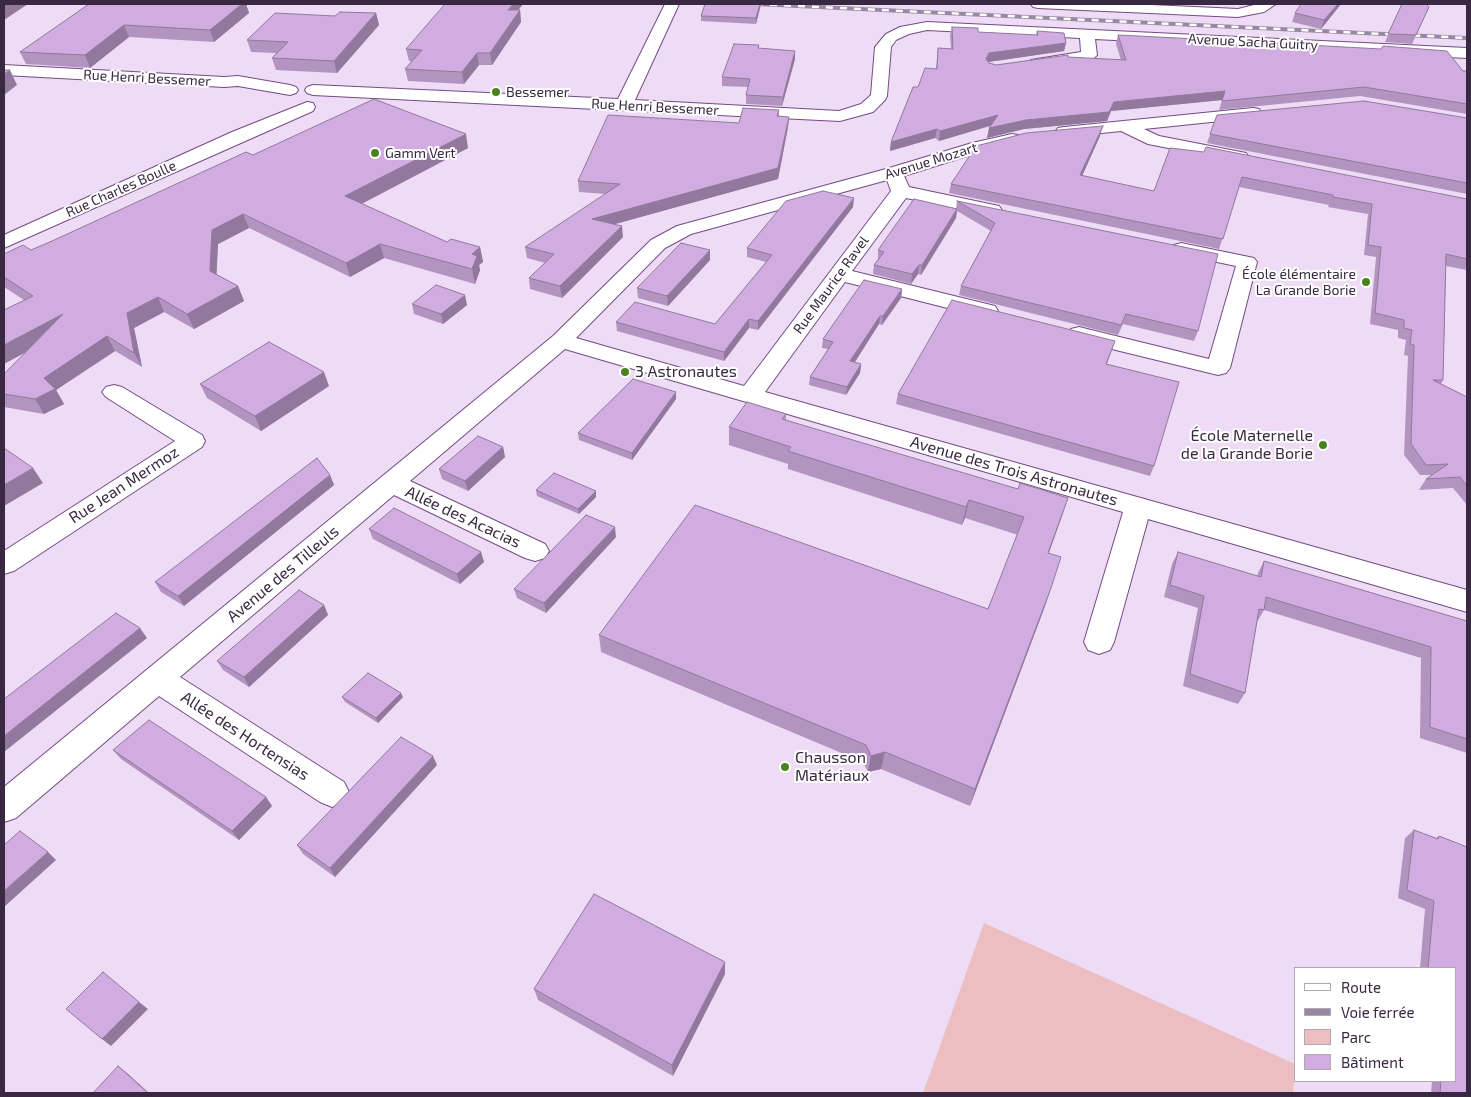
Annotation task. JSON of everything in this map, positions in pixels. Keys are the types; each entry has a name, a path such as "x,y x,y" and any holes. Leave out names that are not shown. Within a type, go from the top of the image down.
{"street":[{"path":"624,105 672,4"},
{"path":"1038,4 1238,12 1258,9 1269,4"},
{"name":"Avenue Sacha Guitry","path":"891,37 905,30 927,26 1467,53"},
{"path":"1022,65 1089,55 1087,34"},
{"name":"Rue Henri Bessemer","path":"290,90 271,97 269,105 290,110 311,101 363,93 398,93 840,116 867,108 879,96 883,47 891,37"},
{"name":"Rue Henri Bessemer","path":"4,70 224,82 238,80 290,90 311,101"},
{"path":"224,82 255,91 269,105"},
{"name":"Rue Charles Boulle","path":"4,242 311,101"},
{"name":"Rue Charles Boulle","path":"238,136 262,120 269,105"},
{"path":"1044,134 1271,112"},
{"path":"1122,126 1154,140 1254,160"},
{"name":"Avenue Mozart","path":"562,341 658,244 684,230 897,182 978,146 1024,136"},
{"path":"897,182 1007,213"},
{"name":"Rue Maurice Ravel","path":"750,395 839,274 897,182"},
{"path":"1057,328 1218,368 1247,262 1161,244"},
{"path":"839,274 1010,316"},
{"name":"Avenue des Trois Astronautes","path":"562,341 1467,602"},
{"name":"Avenue des Tilleuls","path":"4,807 390,482 562,341"},
{"name":"Rue Jean Mermoz","path":"4,564 193,440 114,392"},
{"name":"Allée des Acacias","path":"390,482 535,551"},
{"path":"1099,642 1138,507"},
{"name":"Allée des Hortensias","path":"158,679 332,792"}],"green space":[{"path":"984,923 1294,1064 1293,1093 923,1093"}],"building":[{"path":"89,4 242,4 210,30 124,25 85,55 20,52"},
{"path":"445,4 513,4 508,10 520,10 490,53 477,53 462,72 405,69 422,50 406,49"},
{"path":"705,4 760,4 756,18 701,16"},
{"path":"1301,4 1338,4 1324,20 1295,13"},
{"path":"1402,4 1426,4 1429,7 1416,35 1388,34"},
{"path":"340,12 376,13 334,61 272,58 288,42 247,40 275,13 335,16"},
{"path":"952,27 978,28 978,32 1038,35 1037,31 1064,33 1066,43 989,53 986,59 989,63 996,65 1068,55 1068,57 1126,60 1118,35 1197,39 1198,43 1255,46 1253,42 1381,49 1383,46 1447,51 1463,71 1467,71 1467,104 1364,87 1222,101 1225,91 1114,102 1109,112 1026,120 989,128 998,115 891,142 913,87 918,87 925,68 937,69 938,48 953,49"},
{"path":"734,44 759,45 758,48 795,51 783,97 746,95 750,79 722,77"},
{"path":"374,99 466,134 345,196 447,242 451,239 480,247 472,254 477,256 472,269 380,244 346,263 243,214 212,230 210,271 238,286 187,314 158,297 127,313 134,353 107,336 44,378 55,389 35,399 4,394 4,374 63,314 4,345 4,310 33,296 4,277 4,254 23,245 31,250 246,152 253,155"},
{"path":"1364,101 1467,118 1467,183 1210,134 1217,115"},
{"path":"743,108 779,110 777,116 789,117 778,168 592,219 622,226 560,286 529,278 554,254 525,247 620,184 578,181 608,115 739,123"},
{"path":"1103,126 1080,175 1154,191 1170,148 1204,152 1206,147 1467,199 1467,259 1446,254 1443,380 1433,380 1467,397 1467,486 1460,477 1426,479 1448,464 1426,465 1411,444 1414,345 1410,344 1412,330 1404,328 1404,320 1375,313 1381,247 1368,245 1372,204 1242,177 1223,239 951,184 976,146 1026,133"},
{"path":"823,191 854,198 758,321 749,319 724,352 616,322 635,302 715,324 772,255 747,248 786,201"},
{"path":"914,199 957,209 922,265 919,265 912,274 874,265 884,252 878,250"},
{"path":"957,201 1218,254 1198,331 1126,314 1121,325 961,286 995,223"},
{"path":"681,243 710,250 667,296 637,288"},
{"path":"864,280 902,289 883,316 880,316 850,361 861,364 847,387 810,377 833,342 823,339"},
{"path":"436,285 465,295 441,314 412,304"},
{"path":"952,300 1115,341 1106,364 1179,382 1154,466 898,394"},
{"path":"269,342 324,372 255,416 200,384"},
{"path":"633,379 676,392 632,453 578,433"},
{"path":"747,402 786,414 782,419 1018,489 1020,483 1068,498 1048,553 1061,557 975,789 885,752 871,756 866,745 599,635 695,505 988,609 1024,517 969,500 966,507 788,451 791,447 729,427"},
{"path":"478,436 503,447 465,481 439,469"},
{"path":"4,448 33,468 4,485"},
{"path":"317,458 330,475 178,596 155,582"},
{"path":"554,473 596,491 578,509 536,490"},
{"path":"394,508 481,552 457,574 369,529"},
{"path":"586,515 615,527 544,603 514,589"},
{"path":"1178,552 1261,577 1264,561 1467,621 1467,739 1430,727 1431,647 1266,597 1264,610 1259,609 1245,693 1190,674 1204,596 1170,585"},
{"path":"299,590 324,605 244,677 217,661"},
{"path":"116,613 140,628 4,736 4,699"},
{"path":"368,673 401,693 376,718 342,697"},
{"path":"149,720 266,797 232,831 113,750"},
{"path":"401,737 433,756 330,868 297,845"},
{"path":"1414,830 1438,839 1439,836 1467,847 1467,1093 1440,1093 1441,1082 1456,1082 1456,967 1428,967 1434,901 1407,890"},
{"path":"20,831 48,852 4,891 4,845"},
{"path":"594,894 725,962 672,1065 534,989"},
{"path":"103,972 139,1002 102,1039 66,1009"},
{"path":"118,1066 148,1093 93,1093"}],"railway":[{"path":"756,4 1467,38"}],"place":[{"name":"Bessemer","path":"496,92"},
{"name":"Gamm Vert","path":"375,153"},
{"name":"École élémentaire La Grande Borie","path":"1366,282"},
{"name":"3 Astronautes","path":"625,372"},
{"name":"École Maternelle de la Grande Borie","path":"1323,445"},
{"name":"Chausson Matériaux","path":"785,767"}]}
